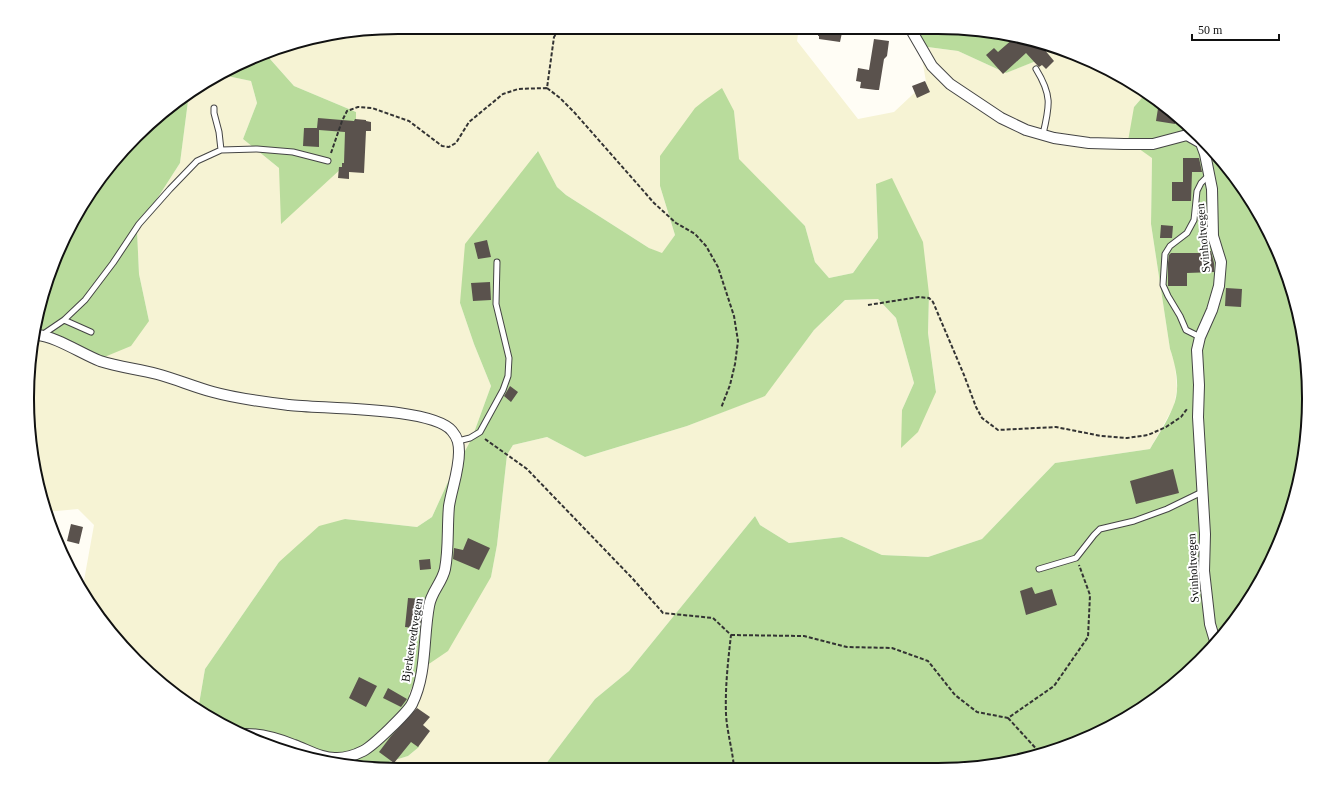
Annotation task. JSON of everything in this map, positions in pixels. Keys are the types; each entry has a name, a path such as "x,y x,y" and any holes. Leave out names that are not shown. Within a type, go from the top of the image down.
{"street":[{"name":"Svinholtvegen","path":"913,34 932,66 950,84 1001,118 1026,130 1054,138 1089,143 1124,144 1153,144 1188,134"},
{"name":"Svinholtvegen","path":"1203,149 1212,189 1213,236 1221,262 1219,286 1212,310 1200,337 1197,350 1198,417 1205,534 1204,571 1210,624 1214,637"},
{"path":"40,335 53,339 74,350 101,361 181,380 213,392 245,399 293,405 345,408 403,414 428,418 445,425 452,431 458,441"},
{"name":"Bjerketvedtvegen","path":"338,758 352,756 366,749 411,706 420,681 429,604 433,591 440,582 445,571 449,507 459,456 458,441"},
{"name":"Bjerketvedtvegen","path":"258,735 274,738 317,754"}],"lane":[{"path":"1036,68 1045,83 1048,93 1049,110 1043,134"},
{"path":"214,108 221,150"},
{"path":"40,335 64,320 85,300 113,263 139,224 197,161 221,150 256,149 293,152 328,161"},
{"path":"1200,337 1186,330 1180,316 1168,296 1163,285 1163,264 1164,254 1170,246 1187,233 1194,220 1197,191 1201,183 1208,176"},
{"path":"458,441 470,438 478,433 503,390 508,376 509,358 496,304 497,262"},
{"path":"64,320 91,332"},
{"path":"1039,569 1076,558 1100,529 1134,521 1167,509 1202,492"}],"path":[{"path":"547,88 554,38 557,34"},
{"path":"328,161 347,110 358,107 372,108 409,121 442,146 449,148 456,143 469,122 503,94 518,88 547,88 574,112 654,203 676,223 695,234 706,246 718,267 734,316 738,341 730,385 721,408"},
{"path":"868,305 919,297 929,298 933,302 976,407 982,418 998,430 1056,427 1101,436 1127,438 1148,435 1166,427 1181,417 1198,396"},
{"path":"478,433 527,469 663,613 713,618 731,634 804,636 848,646 892,648 928,661 955,695 977,712 1008,718 1037,750"},
{"path":"1008,718 1054,686 1088,637 1090,595 1076,558"},
{"path":"731,634 727,672 726,716 734,763"}],"shaded area":[{"path":"798,34 797,41 858,119 894,112 926,82 920,46 958,51 1006,73 1040,59 1044,50 1055,53 1099,72 1143,97 1134,107 1152,157 1151,224 1170,349 1175,364 1177,389 1174,406 1150,449 1055,463 982,539 928,557 882,555 842,537 789,543 760,525 755,516 629,671 595,699 547,763 387,763 408,756 419,747 409,694 420,669 491,577 497,545 507,455 513,445 547,437 585,457 687,426 764,396 814,330 845,300 878,299 896,318 914,383 902,410 936,391 928,333 929,294 876,184 878,238 853,273 829,278 815,262 805,226 738,159 734,111 660,186 675,235 662,254 649,248 566,195 557,187 537,151 460,303 474,344 491,386 472,438 447,484 432,517 417,527 345,519 279,562 205,669 199,704 158,673 124,639 95,601 84,582 94,525 78,509 52,511 46,493 37,446 34,398 37,351 39,340 149,321 139,274 137,230 180,163 188,101 229,76 251,81 257,103 243,139 279,168 356,112 294,86 270,58 281,53 304,46 351,37 375,35"}],"green space":[{"path":"920,34 938,34 985,37 1044,50 1041,59 1006,73 958,51 920,46"},
{"path":"270,58 294,86 356,112 356,133 344,166 281,224 279,168 243,139 257,103 251,81 229,76"},
{"path":"216,83 188,101 180,163 137,230 139,274 149,321 131,346 102,358 51,340 39,340 46,304 53,281 72,237 95,196 124,158 158,124 177,109 196,95"},
{"path":"722,88 734,111 739,159 805,226 815,262 829,278 853,273 878,238 876,184 892,178 923,242 929,294 928,333 936,392 918,432 901,448 902,410 914,383 896,318 878,299 845,300 814,330 765,396 687,426 585,457 547,437 513,445 507,455 497,545 491,577 448,651 420,670 409,694 419,747 408,756 387,763 351,760 315,753 259,735 237,725 199,704 205,669 279,562 319,526 345,519 417,527 432,517 447,484 472,438 491,386 474,344 460,303 465,244 538,151 557,187 566,195 649,248 662,253 675,235 660,186 660,156 695,108"},
{"path":"1143,97 1178,124 1212,158 1241,196 1264,237 1283,281 1290,304 1299,351 1302,398 1301,422 1299,446 1290,493 1274,538 1253,581 1241,601 1212,639 1178,673 1140,702 1120,714 1055,744 1009,756 985,760 938,763 547,763 595,699 629,671 755,516 760,525 789,543 842,537 882,555 928,557 982,539 1055,463 1150,449 1173,407 1177,393 1177,378 1170,349 1151,224 1152,158 1128,141 1134,107"}],"building":[{"path":"818,34 842,34 840,42 819,39"},
{"path":"874,39 889,41 887,56 884,59 879,90 860,88 861,82 856,81 858,68 869,70"},
{"path":"1010,41 1045,50 1054,61 1046,69 1042,65 1039,67 1026,53 1003,74 986,55 994,48 998,52"},
{"path":"925,81 930,92 917,98 912,86"},
{"path":"1158,108 1175,122 1175,124 1156,121"},
{"path":"318,118 354,121 355,119 371,122 371,131 366,131 364,173 349,172 349,179 338,178 339,167 342,167 342,163 344,163 345,132 319,130 319,147 303,146 304,128 317,128"},
{"path":"1183,158 1199,158 1202,172 1192,172 1191,201 1172,201 1172,182 1183,182"},
{"path":"1161,225 1173,226 1172,238 1160,238"},
{"path":"487,240 491,257 478,259 474,243"},
{"path":"1200,251 1211,251 1214,263 1214,272 1187,273 1187,286 1168,286 1169,255 1171,253 1200,253"},
{"path":"490,282 491,300 473,301 471,283"},
{"path":"1226,288 1242,289 1241,307 1225,306"},
{"path":"510,386 518,392 511,402 504,396"},
{"path":"1173,469 1179,493 1136,504 1130,481"},
{"path":"71,524 83,527 79,544 67,541"},
{"path":"468,538 490,548 479,570 453,559 454,548 463,550"},
{"path":"430,559 431,569 420,570 419,560"},
{"path":"1032,587 1035,594 1052,589 1057,605 1026,615 1020,591"},
{"path":"408,598 423,599 420,629 405,627"},
{"path":"359,677 377,686 366,707 349,698"},
{"path":"388,688 407,699 401,707 383,698"},
{"path":"417,708 430,717 423,725 430,731 418,747 411,742 394,763 379,752 391,736"}]}
